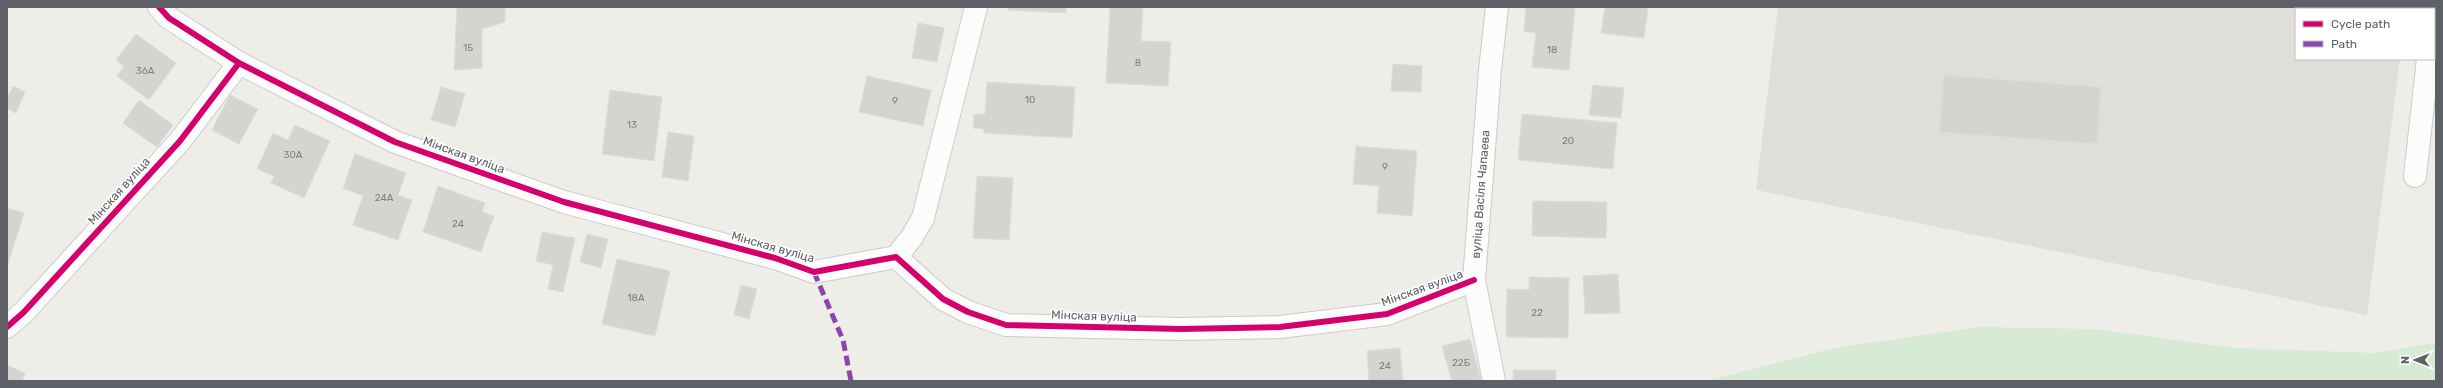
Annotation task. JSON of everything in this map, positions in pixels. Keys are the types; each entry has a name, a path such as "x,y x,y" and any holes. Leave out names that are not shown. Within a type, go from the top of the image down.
{"street":[{"name":"Мінская вуліца","path":"159,7 169,18 239,63 395,142 564,202 775,258 814,272 896,257 943,299 968,312 1006,325 1181,329 1280,326 1387,314 1474,280"},
{"path":"896,257 912,237 923,218 976,7"},
{"name":"вуліца Васіля Чапаева","path":"1494,381 1474,280 1490,70 1497,7"},
{"path":"2415,176 2430,98 2428,60"},
{"name":"Мінская вуліца","path":"7,327 24,312 180,141 239,63"}],"shaded area":[{"path":"1778,7 2407,7 2295,8 2295,60 2400,60 2367,315 1756,190"}],"green space":[{"path":"1979,327 2095,329 2234,348 2374,353 2436,343 2436,381 1707,381 1834,348"}],"building":[{"path":"457,7 505,7 505,22 482,29 482,68 454,70"},
{"path":"1008,7 1066,7 1066,13 1008,10"},
{"path":"1110,7 1143,7 1141,41 1171,42 1168,86 1106,83"},
{"path":"1526,7 1575,7 1569,70 1532,67 1536,33 1524,31"},
{"path":"1605,7 1648,7 1644,38 1601,33"},
{"path":"918,23 944,28 937,62 912,58"},
{"path":"136,34 176,63 149,100 117,76 124,66 116,60"},
{"path":"1393,64 1422,66 1421,92 1391,91"},
{"path":"1944,75 2101,87 2097,144 1939,132"},
{"path":"867,76 931,90 923,126 859,112"},
{"path":"987,82 1075,87 1072,138 984,133 984,129 973,128 974,114 985,114"},
{"path":"1593,85 1624,88 1621,118 1589,115"},
{"path":"13,86 25,92 16,113 7,109 7,99"},
{"path":"441,87 465,94 455,127 431,120"},
{"path":"610,90 662,97 654,161 602,154"},
{"path":"230,95 258,109 239,144 212,130"},
{"path":"139,100 173,125 157,147 123,123"},
{"path":"1522,114 1617,123 1613,169 1518,160"},
{"path":"295,125 330,141 304,198 271,183 274,176 257,169 273,133 288,140"},
{"path":"668,132 694,136 688,181 662,177"},
{"path":"1356,146 1417,151 1412,216 1377,213 1379,186 1353,184"},
{"path":"355,154 406,173 398,195 412,200 398,240 353,225 363,196 343,188"},
{"path":"977,176 1013,178 1009,240 973,238"},
{"path":"438,186 485,203 482,212 494,216 481,252 423,232"},
{"path":"1533,201 1607,202 1606,238 1532,236"},
{"path":"7,208 24,213 7,267"},
{"path":"542,232 575,238 563,292 548,289 553,265 536,261"},
{"path":"587,234 608,239 601,268 580,262"},
{"path":"617,259 670,271 655,336 602,324"},
{"path":"1618,274 1620,313 1585,314 1583,276"},
{"path":"1529,277 1569,278 1568,338 1506,337 1507,289 1529,290"},
{"path":"741,285 757,289 749,319 734,315"},
{"path":"1470,339 1481,380 1452,381 1442,346"},
{"path":"1400,348 1403,381 1369,381 1367,351"},
{"path":"7,365 25,373 22,381 7,381"},
{"path":"1513,370 1556,370 1556,381 1513,381"}],"marked path":[{"path":"814,272 843,340 851,381"}],"cycle path":[{"path":"159,7 169,18 239,63 395,142 564,202 775,258 814,272 896,257 943,299 968,312 1006,325 1181,329 1280,327 1387,314 1474,280"},
{"path":"7,327 24,312 180,141 239,63"}]}
